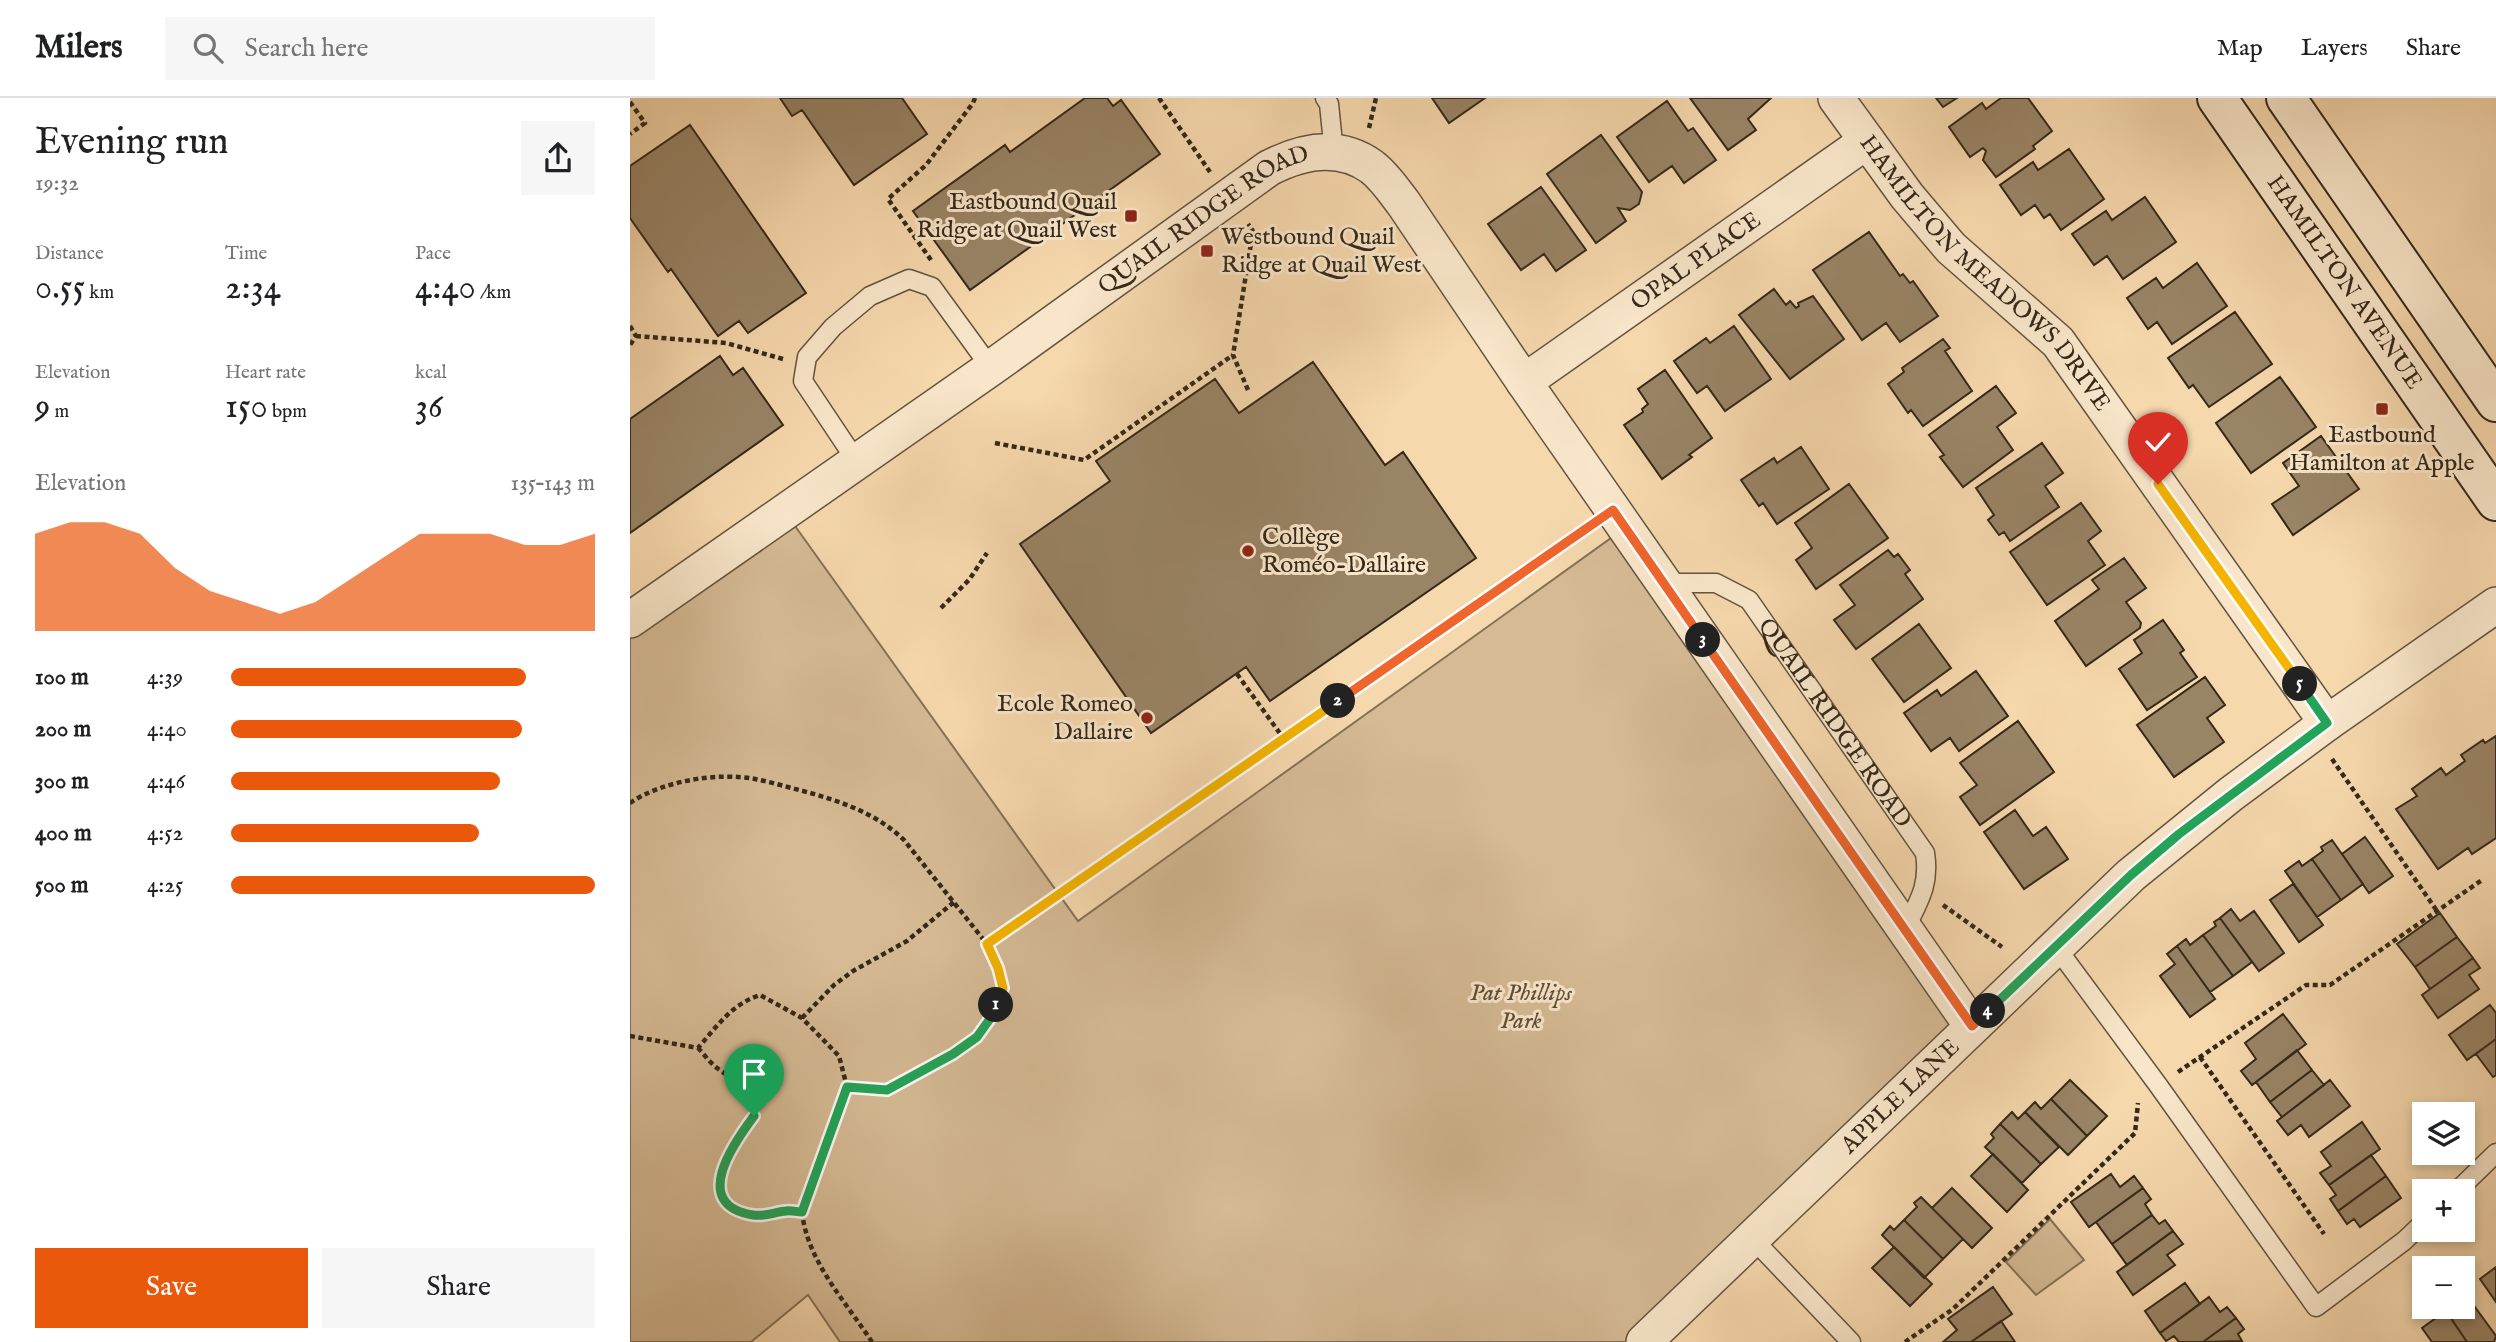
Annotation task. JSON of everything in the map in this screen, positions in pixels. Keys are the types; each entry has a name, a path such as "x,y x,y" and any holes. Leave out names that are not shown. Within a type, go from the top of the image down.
{"street":[{"name":"HAMILTON MEADOWS DRIVE","path":"1836,98 1907,196 1951,248 2057,342 2328,739"},
{"name":"HAMILTON AVENUE","path":"2217,98 2496,501"},
{"path":"2286,98 2496,402"},
{"name":"OPAL PLACE","path":"1524,382 1867,141"},
{"name":"QUAIL RIDGE ROAD","path":"630,620 991,368 1227,197 1291,156 1311,152 1334,153 1362,161 1383,176 1404,204 1524,382 1972,1026"},
{"name":"APPLE LANE","path":"1644,1342 2131,875 2179,834 2328,739 2496,605"}],"lane":[{"path":"1325,98 1329,104 1334,153"},
{"path":"858,462 803,381 807,357 834,327 870,296 909,279 932,287 991,368"},
{"name":"QUAIL RIDGE ROAD","path":"1663,583 1716,583 1749,600 1925,853 1928,873 1924,891 1905,929"},
{"path":"2056,947 2316,1307 2412,1233"},
{"path":"2469,1179 2496,1153"},
{"path":"1752,1238 1851,1342"}],"path":[{"path":"923,284 934,265 888,199 926,165 975,98"},
{"path":"1159,98 1227,197 1254,231 1233,355 1248,390"},
{"path":"630,102 645,123 630,134"},
{"path":"630,326 636,336"},
{"path":"636,336 726,344 806,365"},
{"path":"630,345 636,336"},
{"path":"996,443 1084,460 1233,355"},
{"path":"987,944 1613,510"},
{"path":"941,608 969,580 988,553"},
{"path":"1237,674 1284,738"},
{"path":"2328,739 2437,911"},
{"path":"630,803 669,785 709,778 753,779 824,797 866,813 888,825 904,840 987,944 998,968 1003,988 992,1016 977,1037 953,1054 887,1090 847,1087"},
{"path":"1905,1342 1953,1309 2135,1133 2138,1102 2158,1085 2306,985 2330,985 2482,880"},
{"path":"1924,891 2002,947"},
{"path":"802,1018 834,985 853,971 907,941 954,902"},
{"path":"698,1048 733,1008 746,999 760,995 802,1018 839,1056 847,1087 802,1212 804,1232 815,1256 872,1342"},
{"path":"630,1036 698,1048 715,1067 755,1094 759,1103 754,1116 738,1137 720,1171 720,1192 739,1211 753,1215 802,1212"},
{"path":"2200,1057 2323,1234"}],"green space":[{"name":"Pat Phillips Park","path":"785,512 1078,921 1625,528 1972,1026 1644,1342 840,1342 808,1295 751,1342 630,1342 630,620"},
{"path":"2050,1219 2084,1260 2036,1295 2006,1262"}],"building":[{"path":"780,98 902,98 927,134 854,185 802,110 792,116"},
{"path":"1085,98 1107,98 1113,106 1121,100 1160,154 970,290 913,211 1005,145 1010,152"},
{"path":"1432,98 1485,98 1449,123"},
{"path":"1690,98 1771,98 1748,119 1756,130 1728,150"},
{"path":"1936,98 1957,98 1943,107"},
{"path":"2001,98 2028,98 2052,131 2033,146 2035,149 1996,177 1983,160 1986,151 1983,148 1970,157 1949,127 1982,103 1986,109"},
{"path":"1667,101 1688,131 1693,128 1716,160 1684,183 1672,166 1649,182 1617,137"},
{"path":"690,125 806,293 748,333 739,321 718,336 671,269 668,272 630,218 630,166"},
{"path":"1601,135 1642,192 1639,204 1630,210 1618,208 1626,221 1596,243 1547,174"},
{"path":"2069,149 2104,199 2061,230 2050,214 2044,218 2035,205 2021,215 2000,185 2033,162 2038,170"},
{"path":"1541,187 1586,250 1556,271 1544,254 1521,270 1488,224"},
{"path":"2145,197 2176,242 2123,279 2107,256 2094,265 2072,234 2106,211 2112,220"},
{"path":"1869,232 1900,276 1903,274 1910,283 1913,281 1938,316 1900,342 1886,323 1862,340 1813,270"},
{"path":"2197,263 2227,306 2172,344 2157,322 2148,329 2127,298 2156,278 2163,288"},
{"path":"1774,289 1786,305 1790,301 1796,308 1798,303 1813,296 1844,339 1790,379 1739,315"},
{"path":"2235,312 2272,364 2209,407 2193,385 2189,388 2168,358"},
{"path":"1734,326 1771,379 1725,411 1707,386 1697,393 1674,361 1706,338 1710,343"},
{"path":"1943,339 1950,348 1945,351 1972,391 1923,426 1911,410 1908,413 1888,384 1904,372 1902,368"},
{"path":"720,356 733,375 743,368 783,425 630,533 630,419"},
{"name":"Collège Roméo-Dallaire","path":"1313,362 1385,465 1403,452 1476,558 1270,701 1246,667 1151,733 1020,544 1110,481 1096,461 1215,379 1239,413"},
{"path":"1665,370 1712,438 1662,479 1624,425 1643,412 1642,409 1648,404 1638,389"},
{"path":"2280,377 2316,427 2251,473 2216,423"},
{"path":"1996,386 2016,413 1997,427 2013,450 1963,487 1940,457 1944,455 1929,435"},
{"path":"2321,436 2359,489 2293,535 2272,504 2299,486 2283,463"},
{"path":"2042,443 2063,473 2045,486 2059,507 2010,541 2004,532 1999,535 1988,520 1994,515 1976,488"},
{"path":"1801,447 1829,489 1777,524 1763,503 1759,506 1741,480 1774,458 1777,463"},
{"path":"1849,484 1888,538 1816,589 1796,560 1812,548 1795,523"},
{"path":"2081,503 2101,531 2088,541 2105,565 2047,605 2010,552"},
{"path":"1888,550 1894,557 1898,554 1910,570 1905,574 1923,599 1856,649 1834,620 1855,605 1840,585"},
{"path":"2124,558 2146,588 2126,602 2141,623 2140,628 2086,666 2055,621 2099,589 2092,580"},
{"path":"2163,620 2184,650 2180,653 2197,677 2147,710 2119,669 2142,653 2134,640"},
{"path":"1919,624 1951,668 1904,702 1872,659"},
{"path":"1976,671 2008,716 1959,751 1950,738 1931,751 1904,713 1937,690 1941,696"},
{"path":"2205,677 2225,705 2207,718 2224,742 2174,777 2137,725"},
{"path":"2018,721 2054,772 1980,825 1960,797 1977,785 1960,763"},
{"path":"2496,736 2496,838 2472,854 2468,848 2438,869 2396,809 2417,796 2412,789 2441,768 2446,775 2465,761 2461,755 2483,740 2485,743"},
{"path":"2015,810 2033,836 2046,827 2068,859 2024,889 1984,832"},
{"path":"2365,837 2393,876 2369,893 2342,854"},
{"path":"2332,840 2363,884 2341,900 2312,859 2323,851 2321,847"},
{"path":"2312,859 2341,900 2317,917 2285,871 2299,861 2302,866"},
{"path":"2293,884 2323,925 2299,942 2270,900"},
{"path":"2231,909 2240,921 2254,911 2284,953 2259,971 2220,918"},
{"path":"2440,913 2457,937 2415,967 2397,944"},
{"path":"2220,918 2252,962 2233,976 2203,935 2216,926 2214,922"},
{"path":"2203,935 2233,976 2210,992 2177,946 2186,939 2190,945"},
{"path":"2457,937 2473,958 2430,989 2415,967"},
{"path":"2177,946 2215,999 2190,1017 2160,976 2175,964 2167,954"},
{"path":"2473,958 2480,968 2469,975 2479,989 2438,1018 2422,995"},
{"path":"2490,1005 2496,1013 2496,1039 2467,1060 2449,1035"},
{"path":"2283,1014 2306,1044 2252,1085 2241,1071 2256,1059 2245,1043"},
{"path":"2496,1039 2496,1075 2493,1077 2476,1054"},
{"path":"2297,1050 2312,1070 2270,1102 2256,1082"},
{"path":"2312,1070 2324,1085 2282,1117 2270,1102"},
{"path":"2070,1080 2107,1116 2087,1136 2051,1099"},
{"path":"2330,1080 2350,1106 2309,1137 2301,1125 2288,1135 2277,1121"},
{"path":"2051,1099 2087,1136 2068,1155 2025,1112 2035,1102 2041,1109"},
{"path":"2012,1112 2018,1119 2025,1112 2059,1147 2041,1164 2000,1124"},
{"path":"2362,1122 2380,1149 2329,1185 2320,1173 2331,1166 2321,1152"},
{"path":"2000,1124 2041,1164 2022,1183 1985,1147 1994,1138 1991,1134"},
{"path":"1993,1154 2028,1190 2007,1212 1971,1176"},
{"path":"2371,1155 2386,1176 2338,1211 2330,1199 2336,1195 2329,1185"},
{"path":"2111,1174 2120,1187 2134,1176 2143,1188 2089,1227 2071,1202"},
{"path":"2386,1176 2401,1198 2360,1227 2354,1219 2347,1224 2338,1211"},
{"path":"1952,1188 1992,1228 1972,1248 1932,1208"},
{"path":"2143,1188 2151,1199 2145,1204 2152,1215 2112,1244 2096,1222"},
{"path":"1921,1197 1963,1239 1943,1259 1904,1220 1917,1207 1914,1203"},
{"path":"2152,1215 2159,1224 2165,1220 2173,1231 2127,1265 2112,1244"},
{"path":"1904,1220 1943,1259 1924,1278 1882,1235 1890,1226 1894,1230"},
{"path":"2173,1231 2183,1244 2167,1255 2175,1265 2133,1295 2117,1272"},
{"path":"1894,1247 1932,1284 1910,1306 1872,1268"},
{"path":"2496,1267 2496,1302 2480,1279"},
{"path":"2185,1283 2200,1304 2160,1333 2145,1311"},
{"path":"1993,1287 2012,1314 1971,1342 1943,1342 1957,1330 1948,1319"},
{"path":"2209,1297 2220,1312 2227,1307 2236,1318 2203,1342 2179,1342 2174,1336 2166,1341 2160,1333"},
{"path":"2475,1307 2496,1336 2494,1342 2467,1342 2451,1319 2475,1319"},
{"path":"2236,1318 2244,1329 2238,1334 2242,1341 2203,1342"},
{"path":"2435,1319 2451,1319 2467,1342 2432,1342 2422,1328"},
{"path":"2001,1321 2015,1342 1971,1342"}],"place":[{"name":"Eastbound Quail Ridge at Quail West","path":"1131,216"},
{"name":"Westbound Quail Ridge at Quail West","path":"1207,251"},
{"name":"Eastbound Hamilton at Apple","path":"2382,409"},
{"name":"Collège Roméo-Dallaire","path":"1248,551"},
{"name":"Ecole Romeo Dallaire","path":"1147,718"}],"route":[{"path":"754,1116 738,1137 720,1171 720,1192 739,1211 753,1215 802,1212 847,1087 887,1090 953,1054 977,1037 992,1016 1003,988 998,968 987,944 1613,510 1972,1026 2131,875 2179,834 2327,723 2158,484"}]}
